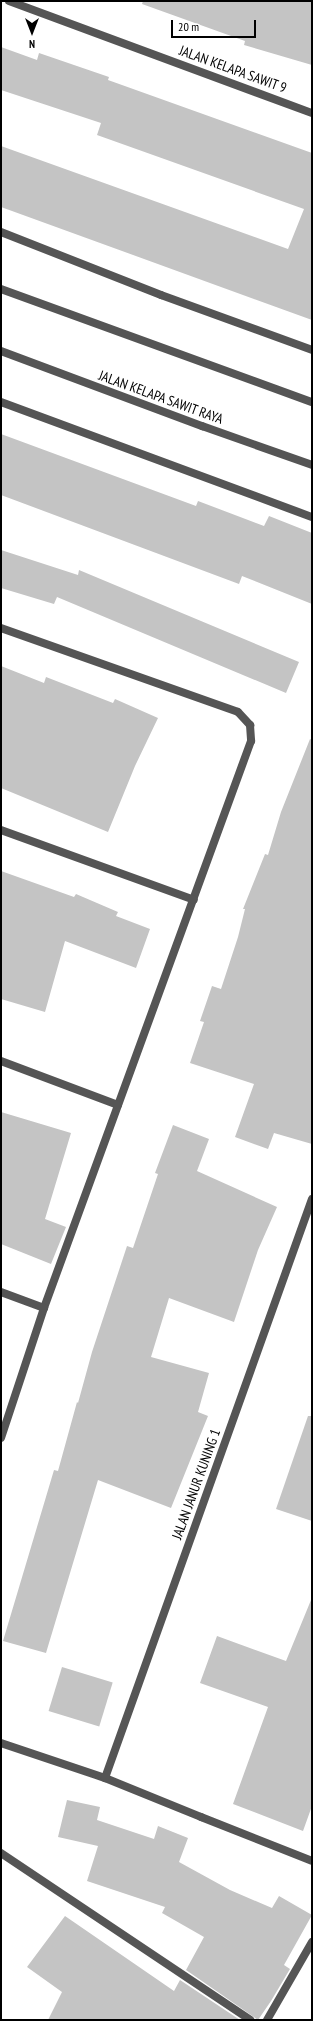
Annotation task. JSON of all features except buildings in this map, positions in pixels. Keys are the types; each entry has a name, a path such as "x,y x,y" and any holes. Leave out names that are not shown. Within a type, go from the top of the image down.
{"street":[{"name":"JALAN KELAPA SAWIT 9","path":"9,1 312,112"},
{"path":"1,232 161,295 312,350"},
{"path":"1,289 312,402"},
{"name":"JALAN KELAPA SAWIT RAYA","path":"1,350 202,426 312,465"},
{"path":"1,402 312,517"},
{"path":"1,628 238,712 250,725 251,741 44,1308 1,1438"},
{"path":"1,830 194,900"},
{"path":"1,1061 118,1105"},
{"name":"JALAN JANUR KUNING 1","path":"105,1778 312,1199"},
{"path":"1,1292 44,1308"},
{"path":"1,1743 105,1778 312,1861"},
{"path":"2,1856 250,2020"},
{"path":"267,2020 312,1942"}]}
